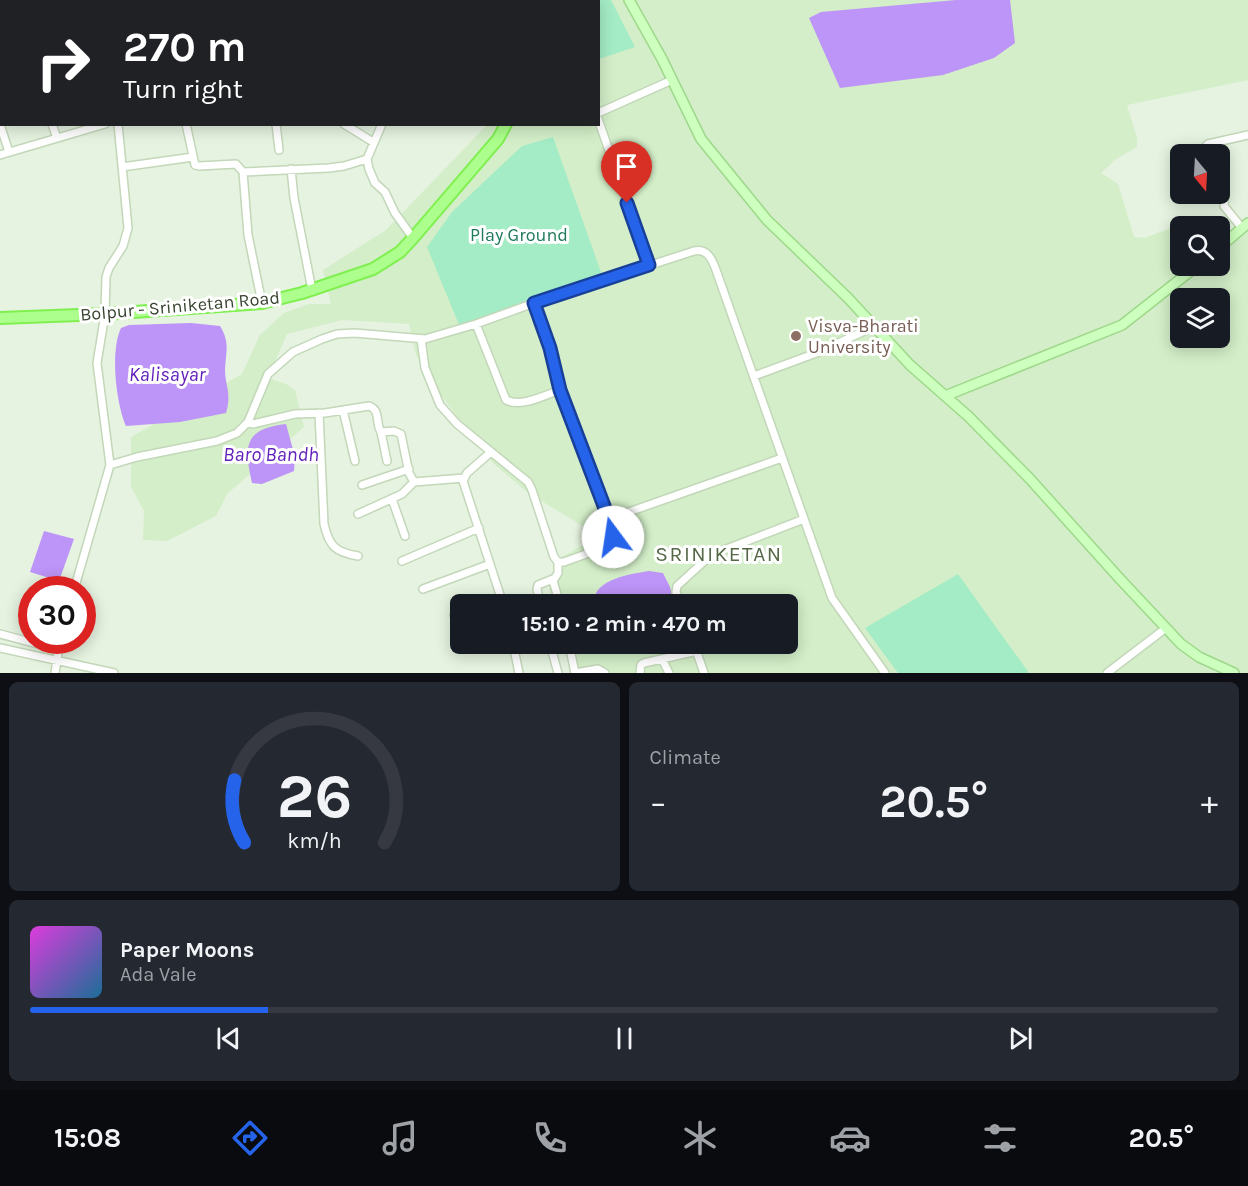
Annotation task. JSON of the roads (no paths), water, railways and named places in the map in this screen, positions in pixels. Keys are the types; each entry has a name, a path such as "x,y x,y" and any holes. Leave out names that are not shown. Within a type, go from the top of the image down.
{"main road":[{"path":"629,0 701,139 767,220 848,298 909,365 968,416 1030,479 1181,644 1199,657 1234,673"},
{"name":"Bolpur - Sriniketan Road","path":"0,318 105,314 262,303 312,290 373,269 400,252 413,238 498,139 505,126"},
{"path":"1230,239 1245,226"},
{"path":"945,396 1122,325 1184,276"}],"street":[{"path":"600,112 672,80"},
{"path":"600,125 649,265"},
{"path":"1,126 9,152"},
{"path":"53,126 57,138"},
{"path":"0,155 98,126"},
{"path":"78,576 110,465 97,363 105,314 106,277 123,246 128,228 118,126"},
{"path":"186,126 195,165 236,164 243,172 248,235 262,303"},
{"path":"276,126 279,150"},
{"path":"347,126 373,142"},
{"path":"381,126 367,159 375,183 385,192 413,238"},
{"path":"1208,144 1248,135"},
{"path":"122,167 193,157"},
{"path":"243,172 329,168 367,159"},
{"path":"291,169 294,198 312,290"},
{"path":"1224,204 1245,226"},
{"path":"110,465 137,457 182,449 237,433 248,422 268,374 293,352 337,334 355,333 421,339 476,324 698,250 708,254 716,270 832,598 885,673"},
{"path":"534,303 550,348 560,390 609,519 613,537 609,543 574,558 558,562"},
{"path":"476,324 506,400 510,403 519,403 560,390"},
{"path":"754,376 819,352 875,326"},
{"path":"421,339 425,368 440,405 457,424 528,482 532,490 554,557 558,562 558,573 553,579 538,585 538,594"},
{"path":"248,422 253,424 294,414 361,407 375,408 387,461"},
{"path":"343,410 355,461"},
{"path":"319,413 324,524 328,539 333,547 345,554 358,556"},
{"path":"381,432 394,431 401,434 408,469 414,482"},
{"path":"358,514 408,490 414,482 464,478 491,452"},
{"path":"609,519 783,458"},
{"path":"362,485 408,469"},
{"path":"464,478 499,594"},
{"path":"392,499 405,537"},
{"path":"677,594 677,586 711,555 804,519"},
{"path":"402,561 479,528"},
{"path":"423,589 490,564"},
{"path":"553,579 557,594"},
{"path":"1107,673 1166,628"},
{"path":"0,634 18,639"},
{"path":"0,648 114,673"},
{"path":"55,673 56,654"},
{"path":"515,654 519,673"},
{"path":"553,654 558,673"},
{"path":"571,654 575,673 598,669 605,673"},
{"path":"640,673 641,665 644,663 662,660 677,654"},
{"path":"697,654 704,673"},
{"path":"662,660 669,673"}],"water":[{"path":"956,0 1010,0 1015,43 994,58 943,75 840,88 809,18 821,12"},
{"name":"Kalisayar","path":"191,323 220,326 223,332 226,342 225,375 228,395 226,413 180,422 126,426 119,404 115,363 121,328 129,325"},
{"name":"Baro Bandh","path":"286,424 295,457 294,471 262,484 252,483 248,450 254,435 272,426"},
{"path":"44,531 74,539 61,576 43,576 30,572"},
{"path":"649,571 663,573 672,594 596,594 606,583 623,576"}],"place":[{"name":"Visva-Bharati University","path":"796,336"}],"district":[{"name":"SRINIKETAN","path":"719,554"}],"park label":[{"name":"Play Ground","path":"519,235"}]}
